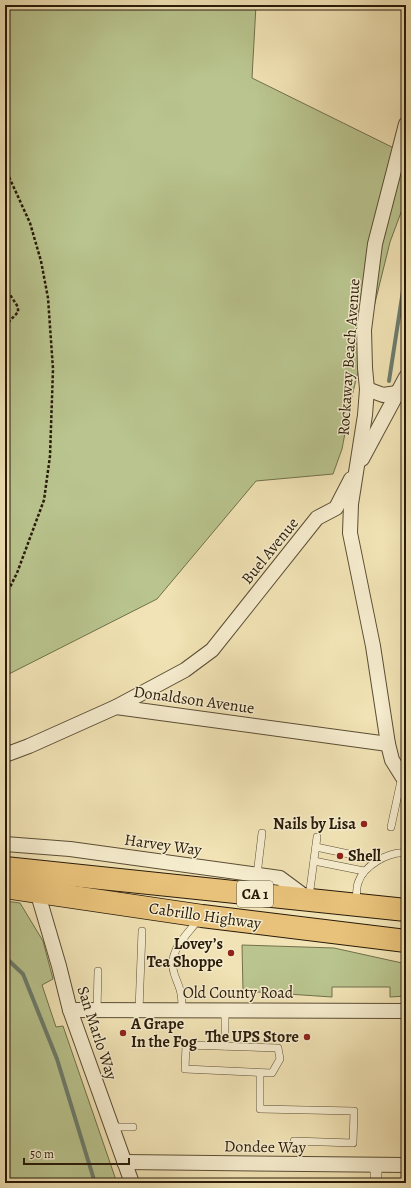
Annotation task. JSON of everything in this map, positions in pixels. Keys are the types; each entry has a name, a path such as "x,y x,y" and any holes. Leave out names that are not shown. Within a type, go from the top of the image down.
{"highway":[{"name":"Cabrillo Highway","path":"5,868 406,910"},
{"name":"Cabrillo Highway","path":"5,887 202,916 406,941"}],"street":[{"name":"Rockaway Beach Avenue","path":"404,778 392,760 388,744 373,646 350,533 351,504 365,416 367,389 364,330 375,244 406,124"},
{"name":"Buel Avenue","path":"116,706 185,670 212,650 317,518 336,508 406,376"},
{"path":"367,389 383,394 397,393"},
{"name":"Donaldson Avenue","path":"5,755 29,746 116,706 388,744"},
{"name":"Harvey Way","path":"5,844 77,850 280,878 309,899"},
{"name":"San Marlo Way","path":"37,891 70,1010 132,1183"},
{"name":"Old County Road","path":"70,1010 406,1011"},
{"name":"Dondee Way","path":"124,1162 406,1165"},
{"path":"376,1165 376,1183"}],"lane":[{"path":"391,827 404,778"},
{"path":"257,875 262,833"},
{"path":"309,899 317,837"},
{"path":"316,847 377,860"},
{"path":"356,904 358,883 364,871 377,860 401,852 406,853"},
{"path":"314,861 364,871"},
{"path":"182,1010 181,993 173,971 172,962 174,953 179,944 202,916"},
{"path":"139,1010 142,931"},
{"path":"97,1010 98,971"},
{"path":"225,1010 225,1046"},
{"path":"186,1045 225,1046 278,1048 280,1059 272,1073 185,1070 186,1045"},
{"path":"260,1073 260,1109 354,1111 353,1142 294,1141"},
{"path":"112,1127 133,1127"}],"path":[{"path":"5,168 30,223 41,261 48,298 53,369 50,456 44,500 17,573 5,597"},
{"path":"5,287 18,307 18,312 5,326"}],"green space":[{"path":"5,5 256,5 252,78 406,154 406,199 390,242 352,396 342,449 333,474 256,481 157,599 5,676"},
{"path":"5,901 20,903 43,941 53,979 42,985 56,1027 63,1026 117,1183 5,1183"},
{"path":"242,945 334,948 402,963 406,996 390,997 390,987 332,987 332,997 243,991"}],"waterway":[{"path":"389,381 406,271"},
{"path":"5,957 23,974 57,1059 95,1183"}],"place":[{"name":"Nails by Lisa","path":"364,824"},
{"name":"Shell","path":"340,856"},
{"name":"Lovey’s Tea Shoppe","path":"231,953"},
{"name":"A Grape In the Fog","path":"123,1033"},
{"name":"The UPS Store","path":"307,1037"}]}
